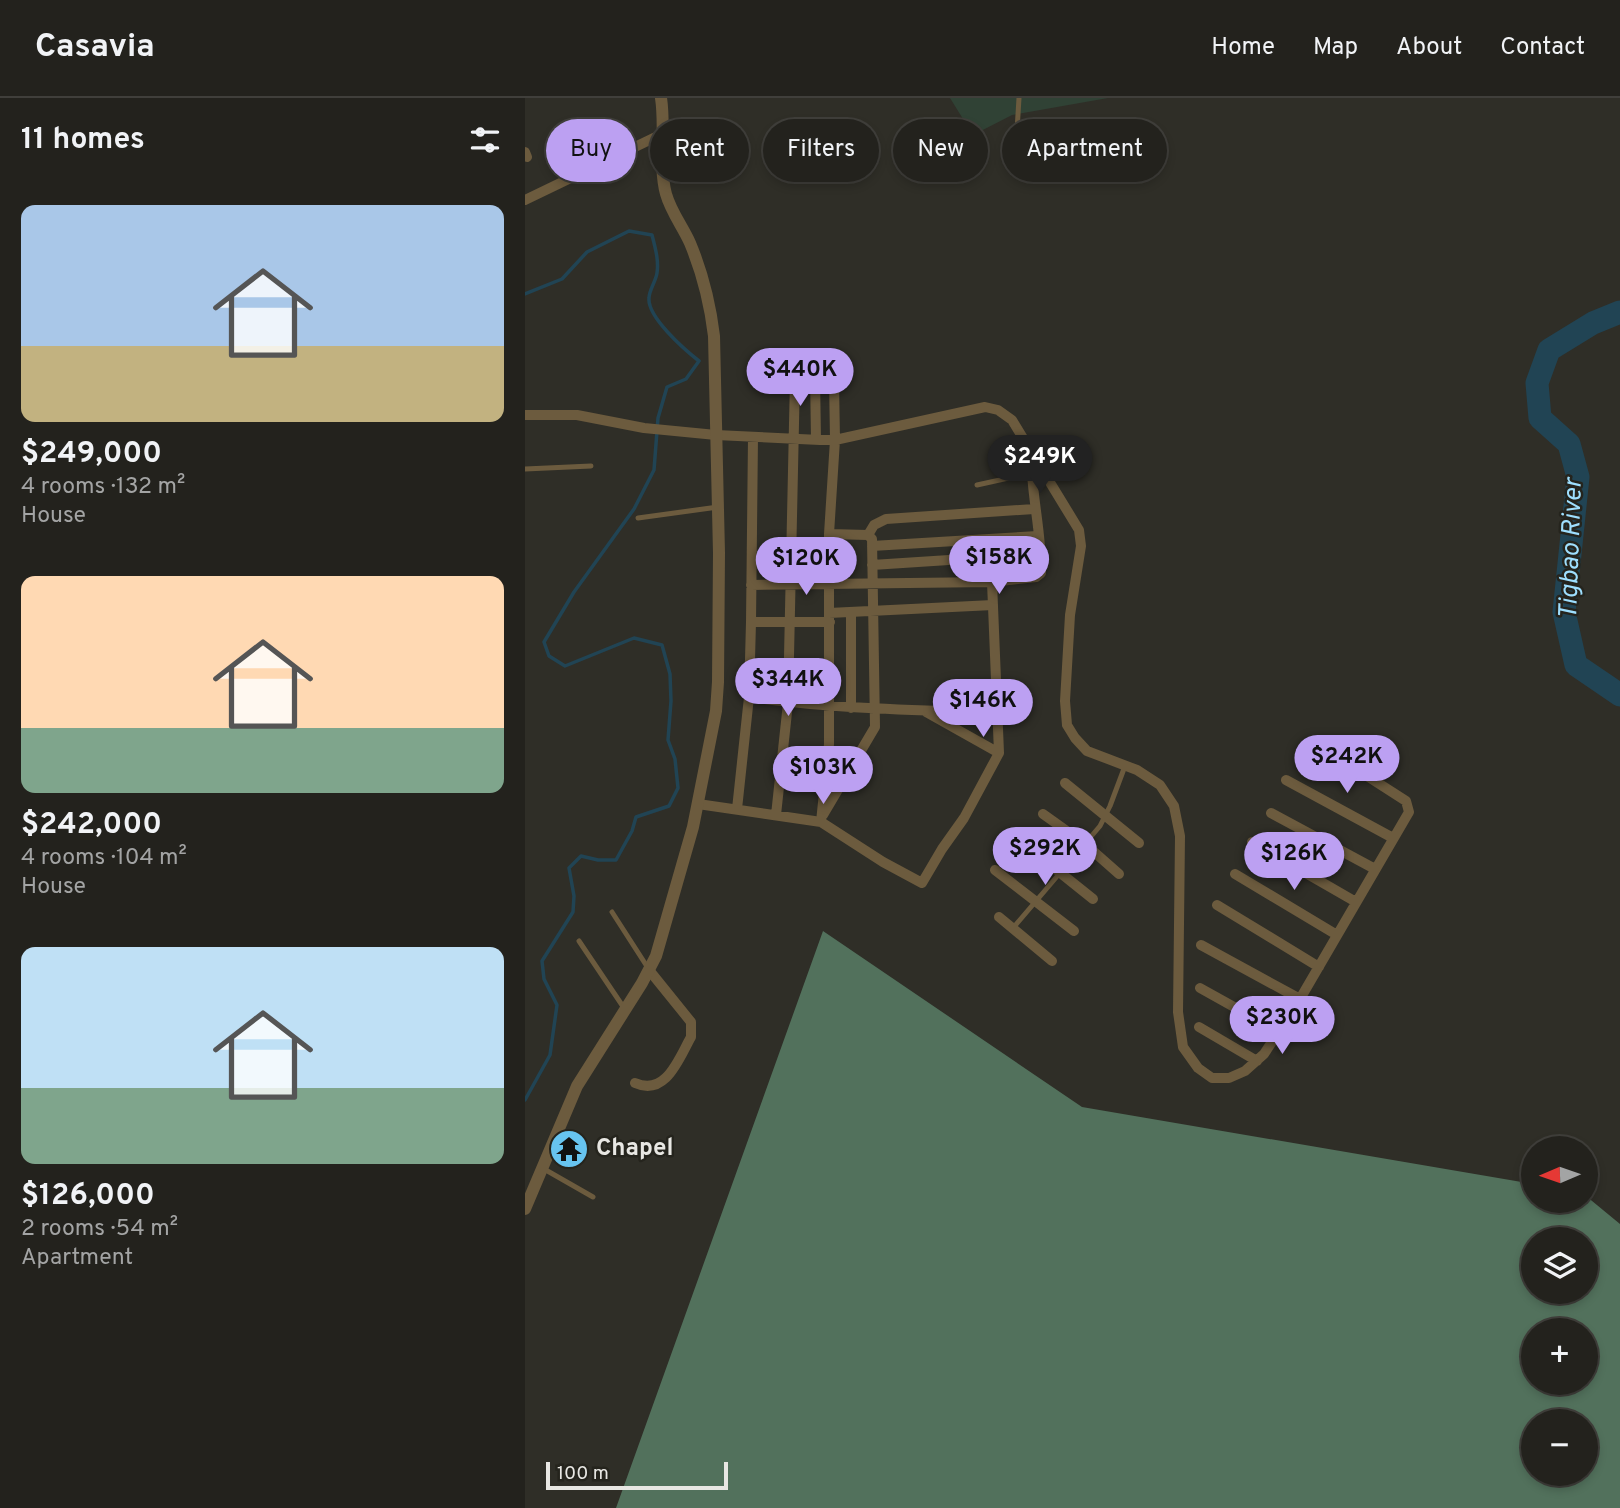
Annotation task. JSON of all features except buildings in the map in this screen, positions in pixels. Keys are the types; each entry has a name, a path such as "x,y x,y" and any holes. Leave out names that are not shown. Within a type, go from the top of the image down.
{"street":[{"path":"661,98 663,119"},
{"path":"525,200 650,140"},
{"path":"525,1209 577,1086 656,956 698,804 716,711 718,507 714,336 710,302 693,250 667,196 666,182"},
{"path":"815,375 816,440"},
{"path":"776,815 788,703 795,377"},
{"path":"821,820 829,744 829,534 835,440 834,381"},
{"path":"525,415 577,415 644,428 795,440 835,440 985,407 998,410 1012,420 1079,530 1081,546 1070,615 1065,701 1067,724 1087,751 1125,765 1160,785 1174,806 1180,836 1178,1012 1183,1047 1198,1068 1212,1078 1229,1078 1245,1072 1279,1032 1409,812 1406,801 1322,747"},
{"path":"737,809 749,697 753,436"},
{"path":"751,584 992,582 1037,577 1041,573 1041,554 1032,473 1039,464"},
{"path":"868,534 874,525 886,519 1034,509"},
{"path":"829,534 868,534"},
{"path":"821,820 875,727 871,610 873,584 871,539 868,534"},
{"path":"871,546 1038,536"},
{"path":"872,565 1041,554"},
{"path":"698,804 821,820 883,862 922,883 964,818 999,753 992,582"},
{"path":"751,622 790,622 871,610 993,606"},
{"path":"851,612 851,708"},
{"path":"749,697 875,710 998,713"},
{"path":"923,710 999,753"},
{"path":"1286,780 1394,838"},
{"path":"1065,783 1139,843"},
{"path":"1271,813 1375,869"},
{"path":"1043,814 1119,873"},
{"path":"1018,839 1093,899"},
{"path":"1252,842 1356,902"},
{"path":"995,870 1074,931"},
{"path":"1235,874 1337,935"},
{"path":"1217,905 1319,967"},
{"path":"999,917 1052,961"},
{"path":"1202,945 1300,999"},
{"path":"635,1083 650,1087 666,1079 692,1031 691,1022 649,970"},
{"path":"1200,988 1279,1032"},
{"path":"1199,1027 1257,1061"}],"lane":[{"path":"1018,119 1019,98"},
{"path":"525,469 591,466"},
{"path":"977,485 1032,473"},
{"path":"638,519 718,507"},
{"path":"1013,928 1100,826 1125,765"},
{"path":"612,912 649,970"},
{"path":"579,941 625,1010"},
{"path":"544,1169 593,1197"}],"green space":[{"path":"950,98 1108,98 1012,115 988,127 988,119 963,119"},
{"path":"823,931 1082,1107 1521,1182 1521,1213 1598,1213 1598,1206 1620,1224 1620,1508 616,1508"}],"waterway":[{"path":"525,294 562,279 587,252 629,231 652,235 657,268 649,295 650,306 668,332 699,361 686,379 667,387 658,418 654,470 634,509 574,592 544,642 549,656 565,666 634,638 662,645 670,674 668,740 675,759 678,788 669,806 636,817 632,831 616,860 581,856 569,868 574,896 573,912 542,961 544,979 557,1005 550,1055 525,1100"},
{"name":"Tigbao River","path":"1620,312 1593,323 1549,350 1537,383 1540,418 1569,444 1578,477 1564,612 1576,665 1620,695"}],"place":[{"name":"Chapel","path":"569,1149"}]}
